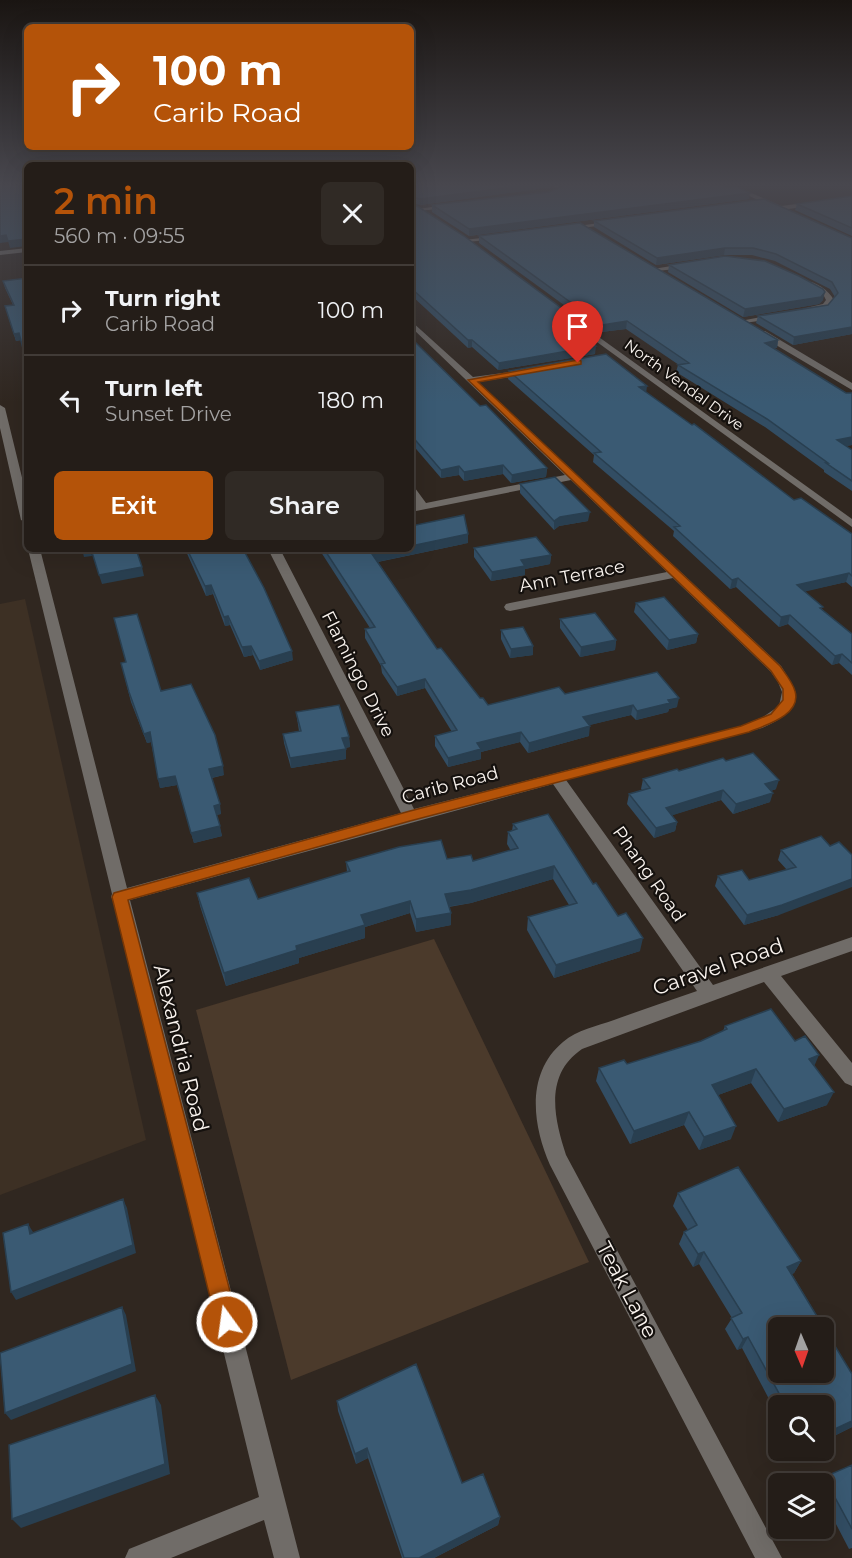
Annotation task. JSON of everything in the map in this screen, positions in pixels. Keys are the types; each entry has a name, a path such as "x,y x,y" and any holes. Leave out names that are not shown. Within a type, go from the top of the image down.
{"street":[{"path":"657,269 702,263"},
{"path":"647,264 672,278"},
{"path":"795,313 822,308 830,300 826,293 801,280"},
{"name":"North Vendal Drive","path":"565,314 852,524"},
{"path":"744,321 785,314"},
{"path":"733,315 852,387"},
{"path":"414,326 676,574"},
{"path":"609,357 620,355"},
{"path":"472,380 540,369"},
{"path":"0,408 24,508"},
{"path":"414,508 575,476"},
{"path":"414,494 423,506"},
{"name":"Alexandria Road","path":"35,552 119,897 287,1558"},
{"name":"Flamingo Drive","path":"276,552 410,816"},
{"name":"Ann Terrace","path":"510,607 676,574"},
{"name":"Carib Road","path":"119,897 410,816 745,729 775,716 787,706 790,696 789,689 776,669 676,574"},
{"name":"Phang Road","path":"556,777 709,994"},
{"name":"Caravel Road","path":"599,1033 852,944"},
{"path":"768,974 852,1077"},
{"name":"Teak Lane","path":"599,1033 571,1046 555,1062 547,1082 543,1105 557,1158 769,1558"},
{"path":"138,1558 273,1504"}],"shaded area":[{"path":"25,599 146,1140 0,1195 0,604"},
{"path":"434,939 589,1262 291,1380 196,1010"}],"building":[{"path":"414,257 492,257 587,327 574,329 596,346 499,363 472,340 468,340 414,291"},
{"path":"508,257 637,257 778,340 765,343 846,393 852,393 852,437 837,440 852,450 852,481 767,419 678,365 689,363 627,321 602,325"},
{"path":"721,257 765,261 799,276 825,292 821,297 745,309 669,265"},
{"path":"781,257 852,257 852,327 794,337 758,316 828,305 838,293 832,282"},
{"path":"24,278 24,352 19,333 14,334 5,306 14,305 3,281"},
{"path":"414,341 480,406 486,405 547,468 512,475 503,465 464,472 459,466 441,470 414,438"},
{"path":"606,354 647,386 639,387 692,425 694,424 794,500 801,498 852,534 852,576 849,573 797,585 823,607 820,608 852,634 852,663 842,654 835,656 790,615 781,617 738,578 732,580 674,527 680,526 594,453 601,452 509,371"},
{"path":"555,477 590,512 560,517 554,521 520,484"},
{"path":"464,515 468,534 414,545 414,525"},
{"path":"536,537 551,555 521,560 525,566 492,572 474,548"},
{"path":"92,552 137,552 142,567 99,575"},
{"path":"188,552 245,552 264,588 292,651 259,661 251,646 242,647 228,616 224,617 211,585 205,586"},
{"path":"326,552 382,552 372,554 437,649 441,648 488,705 559,687 565,694 657,672 679,698 668,700 670,703 637,711 633,705 583,717 590,726 529,743 521,732 477,743 481,749 448,758 435,736 457,730 425,679 397,687 381,664 385,663 365,629 375,627"},
{"path":"664,597 698,634 669,640 636,603"},
{"path":"595,613 616,640 581,647 560,619"},
{"path":"137,614 161,691 191,684 215,735 223,766 209,769 220,804 214,806 220,826 191,833 175,776 158,779 150,732 144,734 121,663 126,662 114,618"},
{"path":"523,627 533,646 511,649 501,630"},
{"path":"339,705 349,737 342,738 346,749 290,758 283,734 301,731 296,712"},
{"path":"753,753 779,780 765,784 773,793 736,804 723,790 666,808 677,822 656,828 629,794 650,788 643,779 723,758 726,761"},
{"path":"548,814 593,884 596,883 618,916 626,913 643,938 556,965 528,917 577,903 554,866 471,890 445,894 451,913 416,919 410,901 361,915 365,925 296,946 297,950 224,973 197,893 249,878 258,899 350,871 346,862 399,847 441,840 447,859 471,855 473,861 518,848 508,832 517,829 513,824"},
{"path":"821,836 830,846 839,842 852,855 852,879 782,905 747,915 718,876 742,870 749,880 796,867 781,850"},
{"path":"771,1009 795,1041 805,1036 819,1055 809,1059 834,1092 784,1109 756,1069 712,1085 736,1126 704,1137 689,1112 634,1131 599,1068 624,1060 627,1064 701,1041 727,1029 725,1026"},
{"path":"738,1167 801,1261 787,1267 817,1317 768,1317 768,1373 748,1337 743,1339 731,1318 742,1313 704,1252 698,1254 684,1232 697,1225 678,1193"},
{"path":"123,1199 133,1245 11,1292 3,1233 28,1224 30,1234"},
{"path":"122,1307 132,1364 5,1413 0,1353"},
{"path":"834,1344 852,1374 852,1421 834,1429 834,1395 780,1395 773,1383 834,1383"},
{"path":"416,1364 462,1483 483,1474 500,1517 419,1558 404,1558 367,1448 355,1454 337,1401"},
{"path":"155,1395 165,1464 12,1519 9,1445"},
{"path":"852,1465 852,1529 834,1496 833,1473"}],"route":[{"path":"227,1322 119,897 410,816 745,729 782,712 790,700 789,689 776,669 472,380 578,363"}]}
